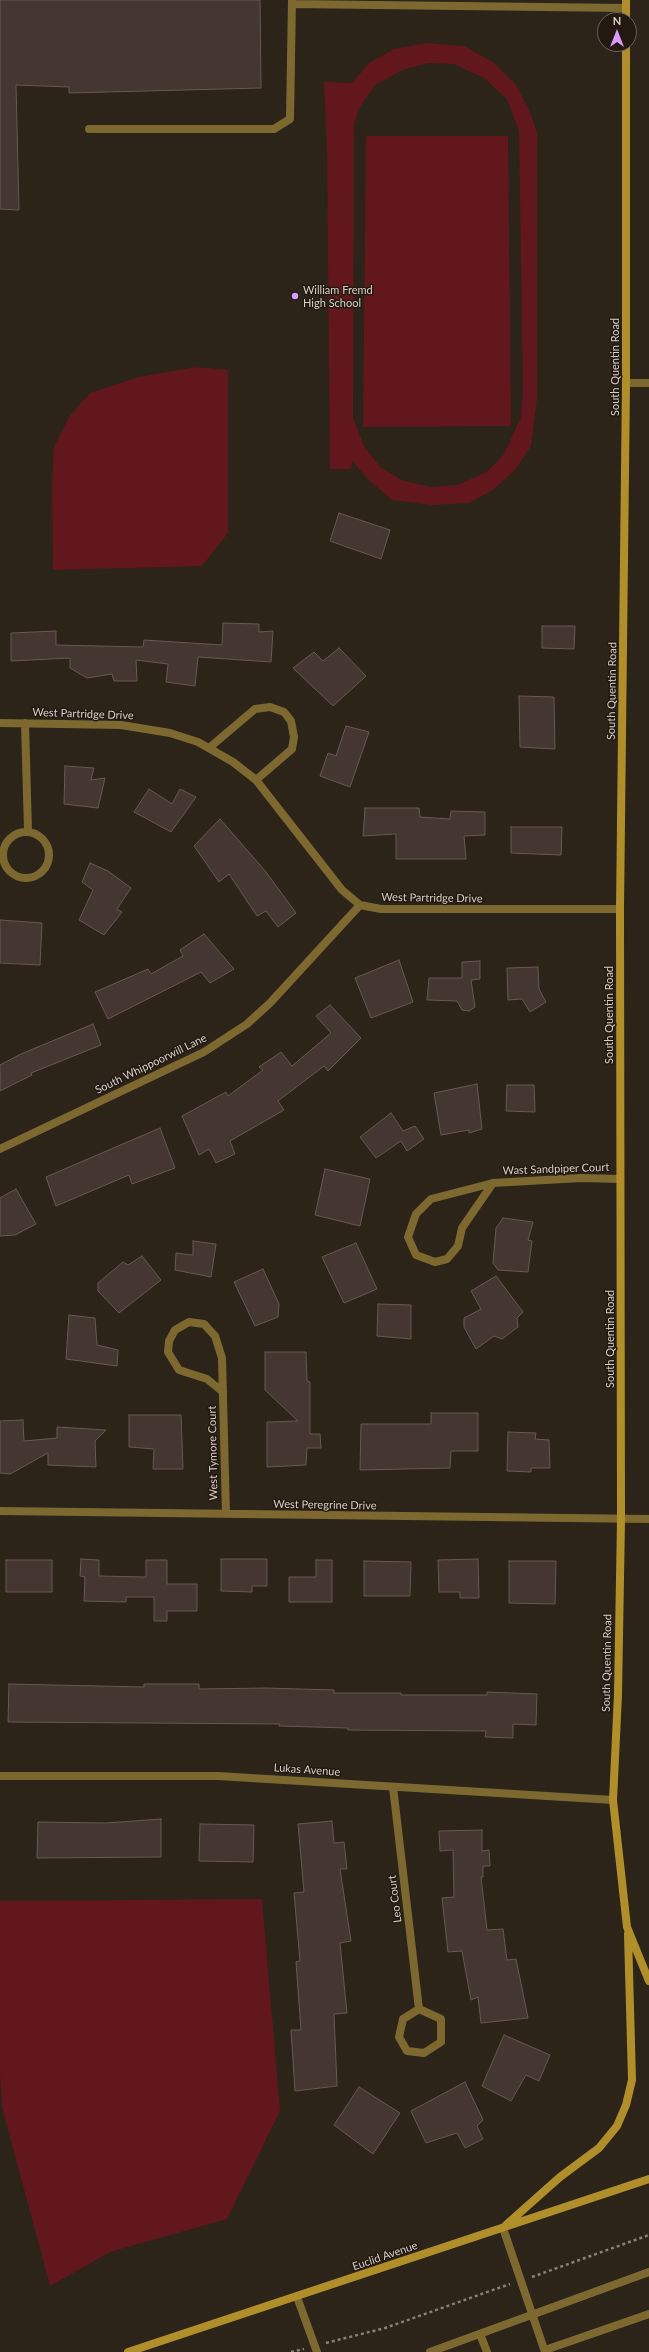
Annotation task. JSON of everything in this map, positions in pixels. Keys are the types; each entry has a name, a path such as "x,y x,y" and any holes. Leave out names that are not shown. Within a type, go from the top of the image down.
{"main road":[{"name":"South Quentin Road","path":"626,52 626,383 620,909 621,1520 618,1695 613,1800 628,1927 649,1981"},
{"path":"503,2228 560,2177 599,2148 617,2126 626,2104 632,2080 628,1927"},
{"name":"Euclid Avenue","path":"128,2352 649,2179"}],"street":[{"path":"89,128 274,129 290,119 292,2 626,4"},
{"path":"626,383 649,383"},
{"path":"209,748 255,709 270,707 284,712 291,721 294,737 292,749 256,780"},
{"name":"West Partridge Drive","path":"0,723 120,725 148,728 170,732 209,748 233,762 256,780 342,890 360,905 381,909 620,909"},
{"path":"25,723 28,831"},
{"path":"28,831 42,837 46,842 50,854 45,869 39,875 28,878 20,877 10,872 6,867 3,854 8,840 14,835 28,831"},
{"name":"South Whippoorwill Lane","path":"0,1149 204,1052 241,1028 270,1003 360,905"},
{"name":"Wast Sandpiper Court","path":"493,1183 462,1228 458,1246 447,1259 435,1262 416,1255 408,1237 416,1214 431,1199 493,1183 581,1178 620,1178"},
{"name":"West Tymore Court","path":"223,1392 207,1379 179,1370 168,1352 169,1341 175,1330 189,1322 204,1324 215,1336 222,1358 223,1392 226,1514"},
{"name":"West Peregrine Drive","path":"0,1511 621,1520 649,1519"},
{"name":"Lukas Avenue","path":"0,1776 218,1776 613,1800"},
{"name":"Leo Court","path":"393,1787 419,2009"},
{"path":"419,2009 441,2019 441,2042 424,2053 407,2051 399,2037 403,2019 419,2009"},
{"path":"503,2228 545,2351 649,2314"},
{"path":"430,2352 533,2316 649,2272"},
{"path":"297,2297 316,2349"},
{"path":"480,2334 486,2352"}],"path":[{"path":"291,2352 316,2349 386,2328 649,2235"}],"shaded area":[{"path":"426,43 464,46 493,62 516,85 530,112 537,133 537,398 531,446 515,470 493,490 469,503 433,505 392,500 370,481 352,461 351,469 330,469 327,147 324,82 352,83 369,63 394,49","holes":["428,63 454,64 484,78 507,99 519,131 523,390 521,417 504,454 488,471 458,485 431,487 402,480 380,467 364,446 353,417 354,124 359,108 375,85 403,70"]},
{"path":"366,136 508,136 511,426 363,427"},
{"path":"196,367 228,370 228,533 202,566 53,570 52,482 54,447 69,417 90,393 139,377"},
{"path":"262,1899 280,2111 227,2219 110,2252 50,2286 2,2107 0,2074 0,1901"}],"building":[{"path":"0,0 260,0 261,88 69,93 69,87 16,85 19,210 0,209"},
{"path":"339,513 390,530 381,559 330,541"},
{"path":"223,623 259,624 259,632 273,631 271,662 198,657 195,686 166,682 168,664 136,660 137,681 114,681 112,674 87,678 70,668 70,658 11,661 11,633 56,631 56,645 143,647 144,640 222,645"},
{"path":"542,626 575,626 574,649 542,648"},
{"path":"339,648 366,676 333,706 293,668 314,652 323,661"},
{"path":"519,696 554,697 555,749 520,747"},
{"path":"346,726 369,732 350,787 320,776 328,753 336,756"},
{"path":"65,766 94,768 91,780 105,778 98,808 64,804"},
{"path":"149,789 172,804 180,789 196,797 171,832 134,812"},
{"path":"365,808 419,808 420,817 450,819 451,811 485,812 485,835 464,836 466,859 396,859 396,834 363,836"},
{"path":"220,819 266,872 296,913 278,927 266,911 257,916 229,874 219,882 194,846"},
{"path":"511,827 562,827 561,855 511,853"},
{"path":"90,863 108,871 131,888 117,909 122,912 104,935 79,920 93,890 82,882"},
{"path":"0,920 42,923 40,965 0,963"},
{"path":"204,934 234,969 210,983 201,972 108,1019 95,992 148,969 151,974 183,956 180,950"},
{"path":"399,960 413,1002 371,1018 355,978"},
{"path":"480,961 480,979 471,980 475,1007 469,1011 462,1010 457,1001 427,1000 429,978 462,978 462,962"},
{"path":"538,967 539,989 546,1002 530,1012 522,999 508,1000 507,968"},
{"path":"330,1005 361,1038 328,1071 324,1066 278,1101 284,1110 230,1141 235,1154 216,1163 209,1149 199,1155 182,1116 226,1092 228,1096 263,1070 259,1067 281,1052 292,1066 331,1033 316,1016"},
{"path":"93,1024 101,1045 31,1073 32,1075 0,1091 0,1065 21,1054"},
{"path":"477,1084 482,1129 469,1133 469,1130 441,1135 434,1093"},
{"path":"507,1085 534,1085 535,1112 506,1111"},
{"path":"391,1113 403,1131 415,1126 424,1139 407,1151 401,1141 376,1158 360,1137"},
{"path":"160,1128 175,1168 132,1184 129,1175 56,1206 46,1177"},
{"path":"325,1169 370,1179 360,1226 315,1215"},
{"path":"16,1189 36,1224 15,1235 0,1236 0,1198"},
{"path":"503,1218 533,1222 528,1240 532,1241 528,1272 498,1270 493,1263 496,1228"},
{"path":"193,1241 216,1244 211,1277 175,1270 176,1253 193,1255"},
{"path":"356,1243 377,1289 344,1303 322,1257"},
{"path":"142,1256 161,1280 119,1313 98,1291 98,1283 123,1262 128,1265"},
{"path":"263,1269 279,1304 278,1317 255,1326 234,1282"},
{"path":"496,1276 523,1312 517,1318 518,1327 502,1339 494,1336 476,1349 464,1327 464,1318 481,1309 471,1291"},
{"path":"378,1304 411,1305 411,1339 377,1336"},
{"path":"69,1315 95,1318 97,1345 118,1350 117,1366 66,1359"},
{"path":"265,1352 306,1352 307,1381 310,1382 310,1434 320,1434 321,1448 307,1448 306,1465 267,1467 267,1422 298,1421 265,1390"},
{"path":"431,1413 478,1413 478,1451 451,1451 450,1468 360,1470 361,1424 431,1424"},
{"path":"129,1415 181,1415 183,1469 153,1469 154,1449 129,1447"},
{"path":"23,1420 24,1441 57,1438 57,1427 106,1430 95,1441 96,1467 48,1465 48,1453 10,1474 0,1473 0,1421"},
{"path":"508,1432 536,1433 535,1439 549,1440 550,1468 531,1468 531,1472 507,1471"},
{"path":"81,1559 99,1560 99,1576 146,1577 146,1560 167,1560 167,1584 197,1584 197,1611 167,1611 167,1621 154,1621 154,1597 126,1597 126,1602 84,1601 85,1577 80,1576"},
{"path":"221,1559 267,1559 267,1586 252,1586 252,1592 221,1591"},
{"path":"478,1559 479,1598 460,1598 460,1592 439,1592 438,1560"},
{"path":"6,1560 52,1560 52,1592 6,1592"},
{"path":"316,1560 332,1560 332,1602 289,1602 289,1577 316,1577"},
{"path":"364,1561 411,1562 410,1596 364,1596"},
{"path":"509,1561 556,1561 555,1604 509,1603"},
{"path":"9,1684 144,1687 144,1684 199,1684 199,1689 266,1688 334,1690 334,1693 401,1693 401,1695 487,1695 487,1692 537,1694 536,1725 513,1724 513,1738 485,1737 486,1731 348,1730 348,1728 279,1726 280,1724 8,1722"},
{"path":"161,1819 161,1857 37,1858 38,1822 106,1823"},
{"path":"332,1821 334,1843 344,1842 347,1869 340,1869 351,1941 340,1943 347,2013 334,2014 337,2086 295,2091 291,2030 301,2030 296,1962 300,1961 294,1893 304,1892 298,1824"},
{"path":"200,1824 254,1825 253,1862 199,1861"},
{"path":"482,1830 482,1851 489,1850 490,1866 483,1866 483,1877 481,1877 487,1930 503,1929 507,1960 516,1959 528,2018 481,2023 478,1997 471,2000 462,1951 448,1952 442,1898 454,1897 453,1850 440,1851 439,1831"},
{"path":"504,2035 550,2055 539,2081 526,2075 511,2101 482,2086"},
{"path":"465,2082 483,2120 477,2126 483,2139 465,2148 457,2133 426,2143 411,2111"},
{"path":"359,2087 400,2113 373,2154 334,2125"}],"place":[{"name":"William Fremd High School","path":"295,296"}]}
